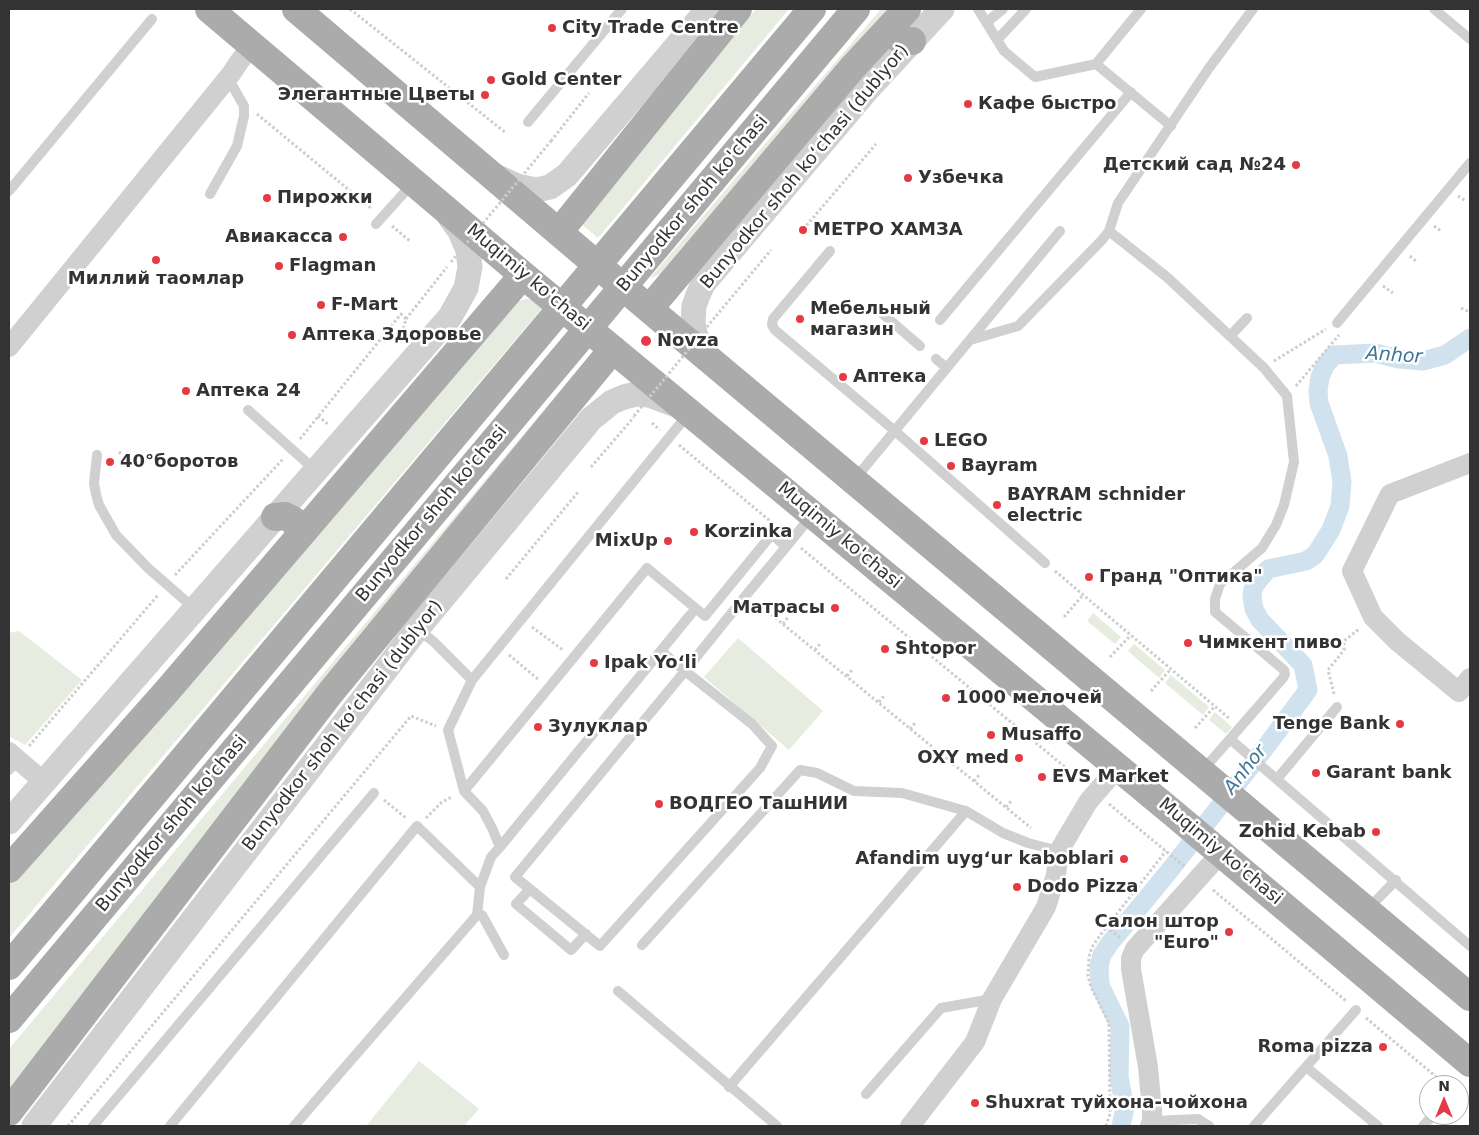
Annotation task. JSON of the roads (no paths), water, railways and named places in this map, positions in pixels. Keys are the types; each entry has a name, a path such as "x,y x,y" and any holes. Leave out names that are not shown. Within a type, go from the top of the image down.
{"main road":[{"name":"Muqimiy ko'chasi","path":"209,9 523,275 1217,849 1470,1062"},
{"path":"296,9 649,309 1470,997"},
{"path":"559,232 738,9"},
{"name":"Bunyodkor shoh ko'chasi","path":"9,966 812,9"},
{"name":"Bunyodkor shoh ko'chasi","path":"9,1019 856,9"},
{"path":"649,309 853,67 904,25"},
{"path":"9,869 167,691 523,275"},
{"path":"9,1112 331,692 613,349"},
{"path":"275,517 284,516 293,520 298,528 298,537"}],"street":[{"path":"487,171 509,183 526,189 536,190 550,187 561,180 583,158 708,9"},
{"name":"Bunyodkor shoh koʻchasi (dublyor)","path":"712,362 700,345 693,323 694,306 703,284 868,89 904,25 942,9"},
{"path":"9,347 228,78 252,45"},
{"path":"9,822 450,316 466,288 470,267 468,250 460,232 436,200"},
{"name":"Bunyodkor shoh koʻchasi (dublyor)","path":"34,1126 417,628 585,426 612,402 624,397 643,394 670,402 690,412"},
{"path":"1464,685 1397,641 1373,617 1352,572 1390,494 1470,463"},
{"path":"12,760 44,782"},
{"path":"910,1126 975,1042 992,999 1046,907 1056,875 1059,850 1088,802 1118,767"},
{"path":"1151,1124 1148,1067 1130,969 1131,958 1135,949 1217,849"}],"lane":[{"path":"528,122 622,9"},
{"path":"978,9 1004,51 1035,77 1096,64 1141,9"},
{"path":"987,22 1003,9"},
{"path":"997,40 1026,9"},
{"path":"970,340 1018,326 1109,232 1118,203 1209,68 1253,9"},
{"path":"1434,9 1470,38"},
{"path":"9,191 152,19"},
{"path":"1096,64 1171,126"},
{"path":"210,194 237,146 244,116 244,106 228,78"},
{"path":"940,320 1131,92"},
{"path":"1339,328 1470,163"},
{"path":"379,221 414,182"},
{"path":"854,481 1060,231"},
{"path":"1109,232 1168,278 1264,368 1287,396 1294,462 1284,505 1276,525 1262,548 1220,584 1215,599 1215,612 1284,670 1284,678 1240,727 1231,741 1203,774"},
{"path":"830,251 773,319 772,325 775,330 896,431 1045,563"},
{"path":"877,309 920,346"},
{"path":"1230,336 1247,318"},
{"path":"936,359 947,368"},
{"path":"248,410 316,470"},
{"path":"500,847 483,811 464,791 448,730 472,680 690,412"},
{"path":"96,455 94,483 96,494 99,505 116,535 148,568 195,609"},
{"path":"661,651 685,671 752,724 772,746 760,768 600,946 516,877 685,671 747,594 813,514"},
{"path":"464,791 647,568 705,616 772,534 789,543"},
{"path":"294,1126 477,915 480,887 491,857 691,614"},
{"path":"417,628 433,641 472,680"},
{"path":"1274,777 1337,707"},
{"path":"1231,741 1396,880 1470,946"},
{"path":"642,945 800,770 817,773 854,790 902,793 932,803 966,811 1003,833 1028,843 1059,850"},
{"path":"93,1126 374,793"},
{"path":"729,1087 966,811"},
{"path":"170,1126 417,826 480,887"},
{"path":"1366,910 1396,880"},
{"path":"530,889 516,904 571,950 586,934"},
{"path":"477,915 482,915 504,955"},
{"path":"618,991 777,1126"},
{"path":"866,1094 940,1008 992,999"},
{"path":"1254,1126 1356,1010"},
{"path":"1306,1067 1378,1126"},
{"path":"1151,1124 1198,1119 1209,1126"}],"waterway":[{"name":"Anhor","path":"1121,1126 1125,1108 1119,1077 1120,1026 1100,985 1099,966 1102,955 1268,744 1308,690 1303,665 1260,620 1254,609 1252,597 1253,589 1268,569 1306,561 1315,555 1331,530 1340,506 1342,482 1338,456 1319,403 1320,377 1325,366 1334,355 1375,353 1399,359 1423,361 1445,355 1470,338"}],"place":[{"name":"City Trade Centre","path":"552,28"},
{"name":"Gold Center","path":"491,80"},
{"name":"Элегантные Цветы","path":"485,95"},
{"name":"Кафе быстро","path":"968,104"},
{"name":"Детский сад №24","path":"1296,165"},
{"name":"Узбечка","path":"908,178"},
{"name":"Пирожки","path":"267,198"},
{"name":"МЕТРО ХАМЗА","path":"803,230"},
{"name":"Авиакасса","path":"343,237"},
{"name":"Миллий таомлар","path":"156,260"},
{"name":"Flagman","path":"279,266"},
{"name":"F-Mart","path":"321,305"},
{"name":"Мебельный магазин","path":"800,319"},
{"name":"Аптека Здоровье","path":"292,335"},
{"name":"Novza","path":"646,341"},
{"name":"Аптека","path":"843,377"},
{"name":"Аптека 24","path":"186,391"},
{"name":"LEGO","path":"924,441"},
{"name":"40°боротов","path":"110,462"},
{"name":"Bayram","path":"951,466"},
{"name":"BAYRAM schnider electric","path":"997,505"},
{"name":"Korzinka","path":"694,532"},
{"name":"MixUp","path":"668,541"},
{"name":"Гранд \"Оптика\"","path":"1089,577"},
{"name":"Матрасы","path":"835,608"},
{"name":"Чимкент пиво","path":"1188,643"},
{"name":"Shtopor","path":"885,649"},
{"name":"Ipak Yoʻli","path":"594,663"},
{"name":"1000 мелочей","path":"946,698"},
{"name":"Tenge Bank","path":"1400,724"},
{"name":"Зулуклар","path":"538,727"},
{"name":"Musaffo","path":"991,735"},
{"name":"OXY med","path":"1019,758"},
{"name":"Garant bank","path":"1316,773"},
{"name":"EVS Market","path":"1042,777"},
{"name":"ВОДГЕО ТашНИИ","path":"659,804"},
{"name":"Zohid Kebab","path":"1376,832"},
{"name":"Afandim uygʻur kaboblari","path":"1124,859"},
{"name":"Dodo Pizza","path":"1017,887"},
{"name":"Салон штор \"Euro\"","path":"1229,932"},
{"name":"Roma pizza","path":"1383,1047"},
{"name":"Shuxrat туйхона-чойхона","path":"975,1103"}]}
